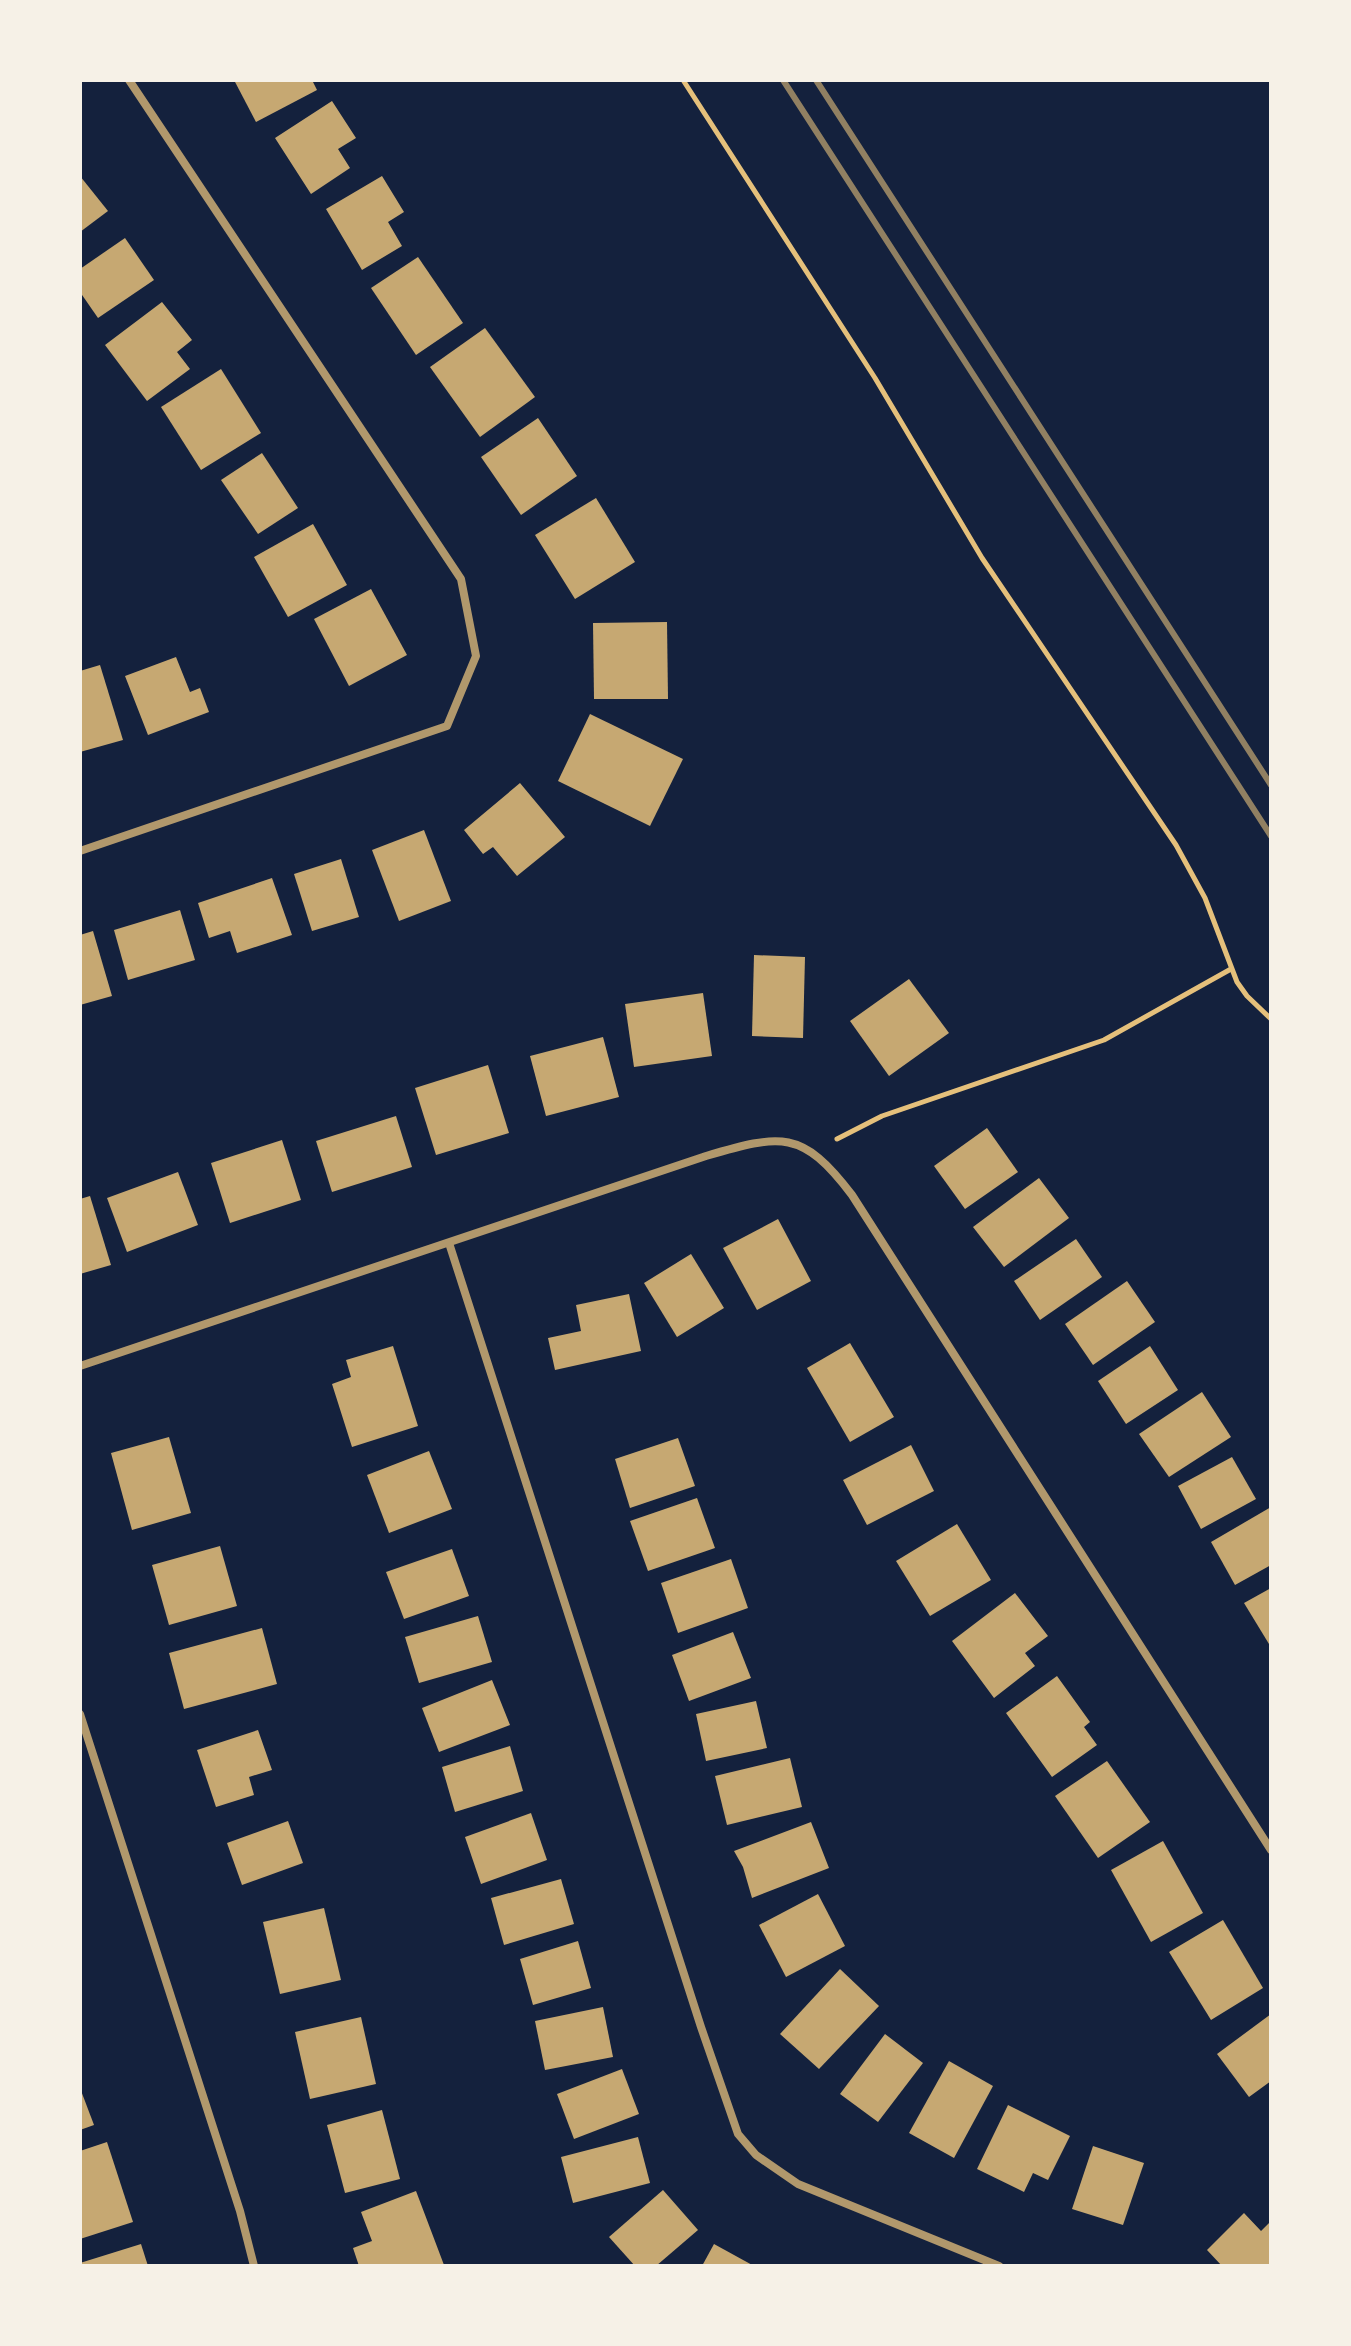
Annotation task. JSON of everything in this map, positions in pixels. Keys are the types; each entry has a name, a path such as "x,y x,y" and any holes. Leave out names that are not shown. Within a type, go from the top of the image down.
{"street":[{"path":"80,851 447,726 476,656 461,579 129,80"},
{"path":"80,1366 747,1144 791,1143 816,1153 852,1195 1271,1850"},
{"path":"449,1243 738,2134 756,2155 798,2184 999,2266"},
{"path":"80,1714 240,2211 254,2266"}],"path":[{"path":"683,80 875,378 982,558 1176,845 1205,898 1231,969 1247,996 1271,1019"},
{"path":"843,1135 882,1116 1104,1040 1231,969"}],"building":[{"path":"234,80 312,80 317,90 256,122"},
{"path":"332,101 356,138 338,149 350,168 311,194 275,138"},
{"path":"80,176 108,211 80,232"},
{"path":"382,176 404,212 388,222 402,246 362,270 326,209"},
{"path":"125,238 154,280 98,318 80,292 80,269"},
{"path":"418,257 463,323 416,355 371,288"},
{"path":"162,302 192,340 177,352 190,369 147,401 105,345"},
{"path":"485,328 535,397 480,437 430,367"},
{"path":"221,369 261,433 201,470 161,407"},
{"path":"538,418 577,476 521,515 481,457"},
{"path":"262,453 298,508 258,534 221,480"},
{"path":"596,498 635,562 575,599 535,535"},
{"path":"313,524 347,585 288,617 254,557"},
{"path":"371,589 407,655 349,686 314,619"},
{"path":"667,622 668,699 594,699 593,623"},
{"path":"176,657 190,692 200,688 209,712 148,735 125,676"},
{"path":"100,665 123,740 80,752 80,671"},
{"path":"590,714 683,759 650,826 558,781"},
{"path":"520,783 565,837 517,876 493,847 483,854 464,830"},
{"path":"424,830 451,901 399,921 372,850"},
{"path":"341,859 359,917 312,931 294,874"},
{"path":"272,878 292,935 237,953 230,931 209,938 198,903"},
{"path":"180,910 195,960 128,980 114,930"},
{"path":"93,931 112,996 80,1005 80,935"},
{"path":"754,955 805,957 803,1038 752,1036"},
{"path":"909,979 949,1033 889,1076 850,1021"},
{"path":"703,993 712,1056 634,1067 625,1004"},
{"path":"603,1037 619,1097 546,1116 530,1056"},
{"path":"488,1065 509,1133 436,1155 415,1088"},
{"path":"396,1116 412,1167 332,1192 316,1141"},
{"path":"987,1128 1018,1172 965,1209 934,1166"},
{"path":"282,1140 301,1200 230,1223 211,1163"},
{"path":"178,1172 198,1225 127,1252 107,1198"},
{"path":"1039,1178 1069,1218 1004,1267 973,1227"},
{"path":"90,1196 111,1265 80,1274 80,1199"},
{"path":"778,1219 811,1281 757,1310 723,1248"},
{"path":"1076,1239 1102,1277 1040,1320 1014,1281"},
{"path":"691,1254 724,1308 677,1337 644,1283"},
{"path":"1127,1281 1155,1322 1093,1365 1065,1324"},
{"path":"629,1294 641,1351 555,1370 548,1338 581,1331 576,1305"},
{"path":"850,1343 894,1417 850,1442 807,1368"},
{"path":"393,1346 418,1426 352,1447 332,1384 351,1377 346,1360"},
{"path":"1150,1346 1178,1390 1126,1424 1098,1381"},
{"path":"1202,1392 1231,1437 1169,1477 1139,1434"},
{"path":"169,1437 191,1513 132,1530 111,1453"},
{"path":"678,1438 695,1486 630,1508 615,1459"},
{"path":"911,1445 934,1491 867,1525 843,1480"},
{"path":"429,1451 452,1509 389,1533 367,1475"},
{"path":"1232,1457 1256,1499 1201,1529 1178,1486"},
{"path":"697,1498 715,1548 648,1571 630,1521"},
{"path":"1271,1507 1271,1565 1235,1585 1211,1542"},
{"path":"957,1524 991,1580 930,1616 896,1561"},
{"path":"220,1546 237,1606 169,1625 152,1565"},
{"path":"452,1549 469,1596 404,1619 386,1572"},
{"path":"731,1559 748,1608 678,1633 661,1583"},
{"path":"1271,1588 1271,1643 1269,1644 1244,1603"},
{"path":"1015,1593 1048,1636 1025,1653 1035,1666 994,1698 952,1641"},
{"path":"478,1616 492,1662 419,1683 405,1637"},
{"path":"262,1628 277,1684 184,1709 169,1653"},
{"path":"733,1632 751,1678 689,1701 672,1655"},
{"path":"1057,1676 1090,1722 1084,1727 1097,1745 1052,1777 1006,1713"},
{"path":"492,1680 510,1725 439,1752 422,1708"},
{"path":"756,1701 767,1748 706,1761 696,1714"},
{"path":"258,1730 272,1770 249,1777 254,1795 216,1807 197,1750"},
{"path":"510,1746 523,1791 455,1812 442,1767"},
{"path":"790,1758 802,1807 727,1825 715,1776"},
{"path":"1107,1761 1150,1822 1098,1858 1055,1796"},
{"path":"531,1813 547,1860 481,1884 465,1837"},
{"path":"288,1821 303,1863 242,1885 227,1843"},
{"path":"811,1822 829,1868 752,1898 743,1867 734,1851"},
{"path":"1163,1841 1203,1913 1151,1942 1111,1870"},
{"path":"561,1879 574,1924 504,1945 491,1898"},
{"path":"818,1894 845,1946 786,1977 759,1925"},
{"path":"324,1908 341,1980 280,1994 263,1922"},
{"path":"1223,1920 1263,1988 1211,2020 1169,1952"},
{"path":"578,1941 591,1988 533,2005 520,1959"},
{"path":"840,1969 879,2006 819,2069 780,2034"},
{"path":"603,2007 613,2057 545,2070 535,2021"},
{"path":"1271,2014 1271,2081 1249,2097 1217,2054"},
{"path":"361,2017 376,2084 310,2099 295,2032"},
{"path":"885,2034 923,2063 878,2122 840,2094"},
{"path":"949,2061 993,2086 954,2158 909,2133"},
{"path":"622,2069 639,2114 574,2139 557,2094"},
{"path":"80,2088 94,2125 80,2130"},
{"path":"1008,2105 1070,2136 1048,2180 1033,2173 1024,2192 977,2169"},
{"path":"382,2110 400,2179 345,2193 327,2125"},
{"path":"638,2137 650,2183 573,2203 561,2157"},
{"path":"107,2142 133,2222 80,2239 80,2151"},
{"path":"1093,2146 1144,2163 1123,2225 1072,2209"},
{"path":"663,2190 698,2230 656,2266 635,2266 609,2237"},
{"path":"416,2191 444,2265 359,2266 353,2248 372,2241 361,2212"},
{"path":"1244,2213 1261,2231 1271,2221 1271,2266 1222,2266 1207,2250"},
{"path":"141,2244 148,2266 80,2266 80,2263"},
{"path":"714,2244 754,2266 702,2266"}],"railway":[{"path":"783,80 1271,836"},
{"path":"816,80 1271,785"}]}
